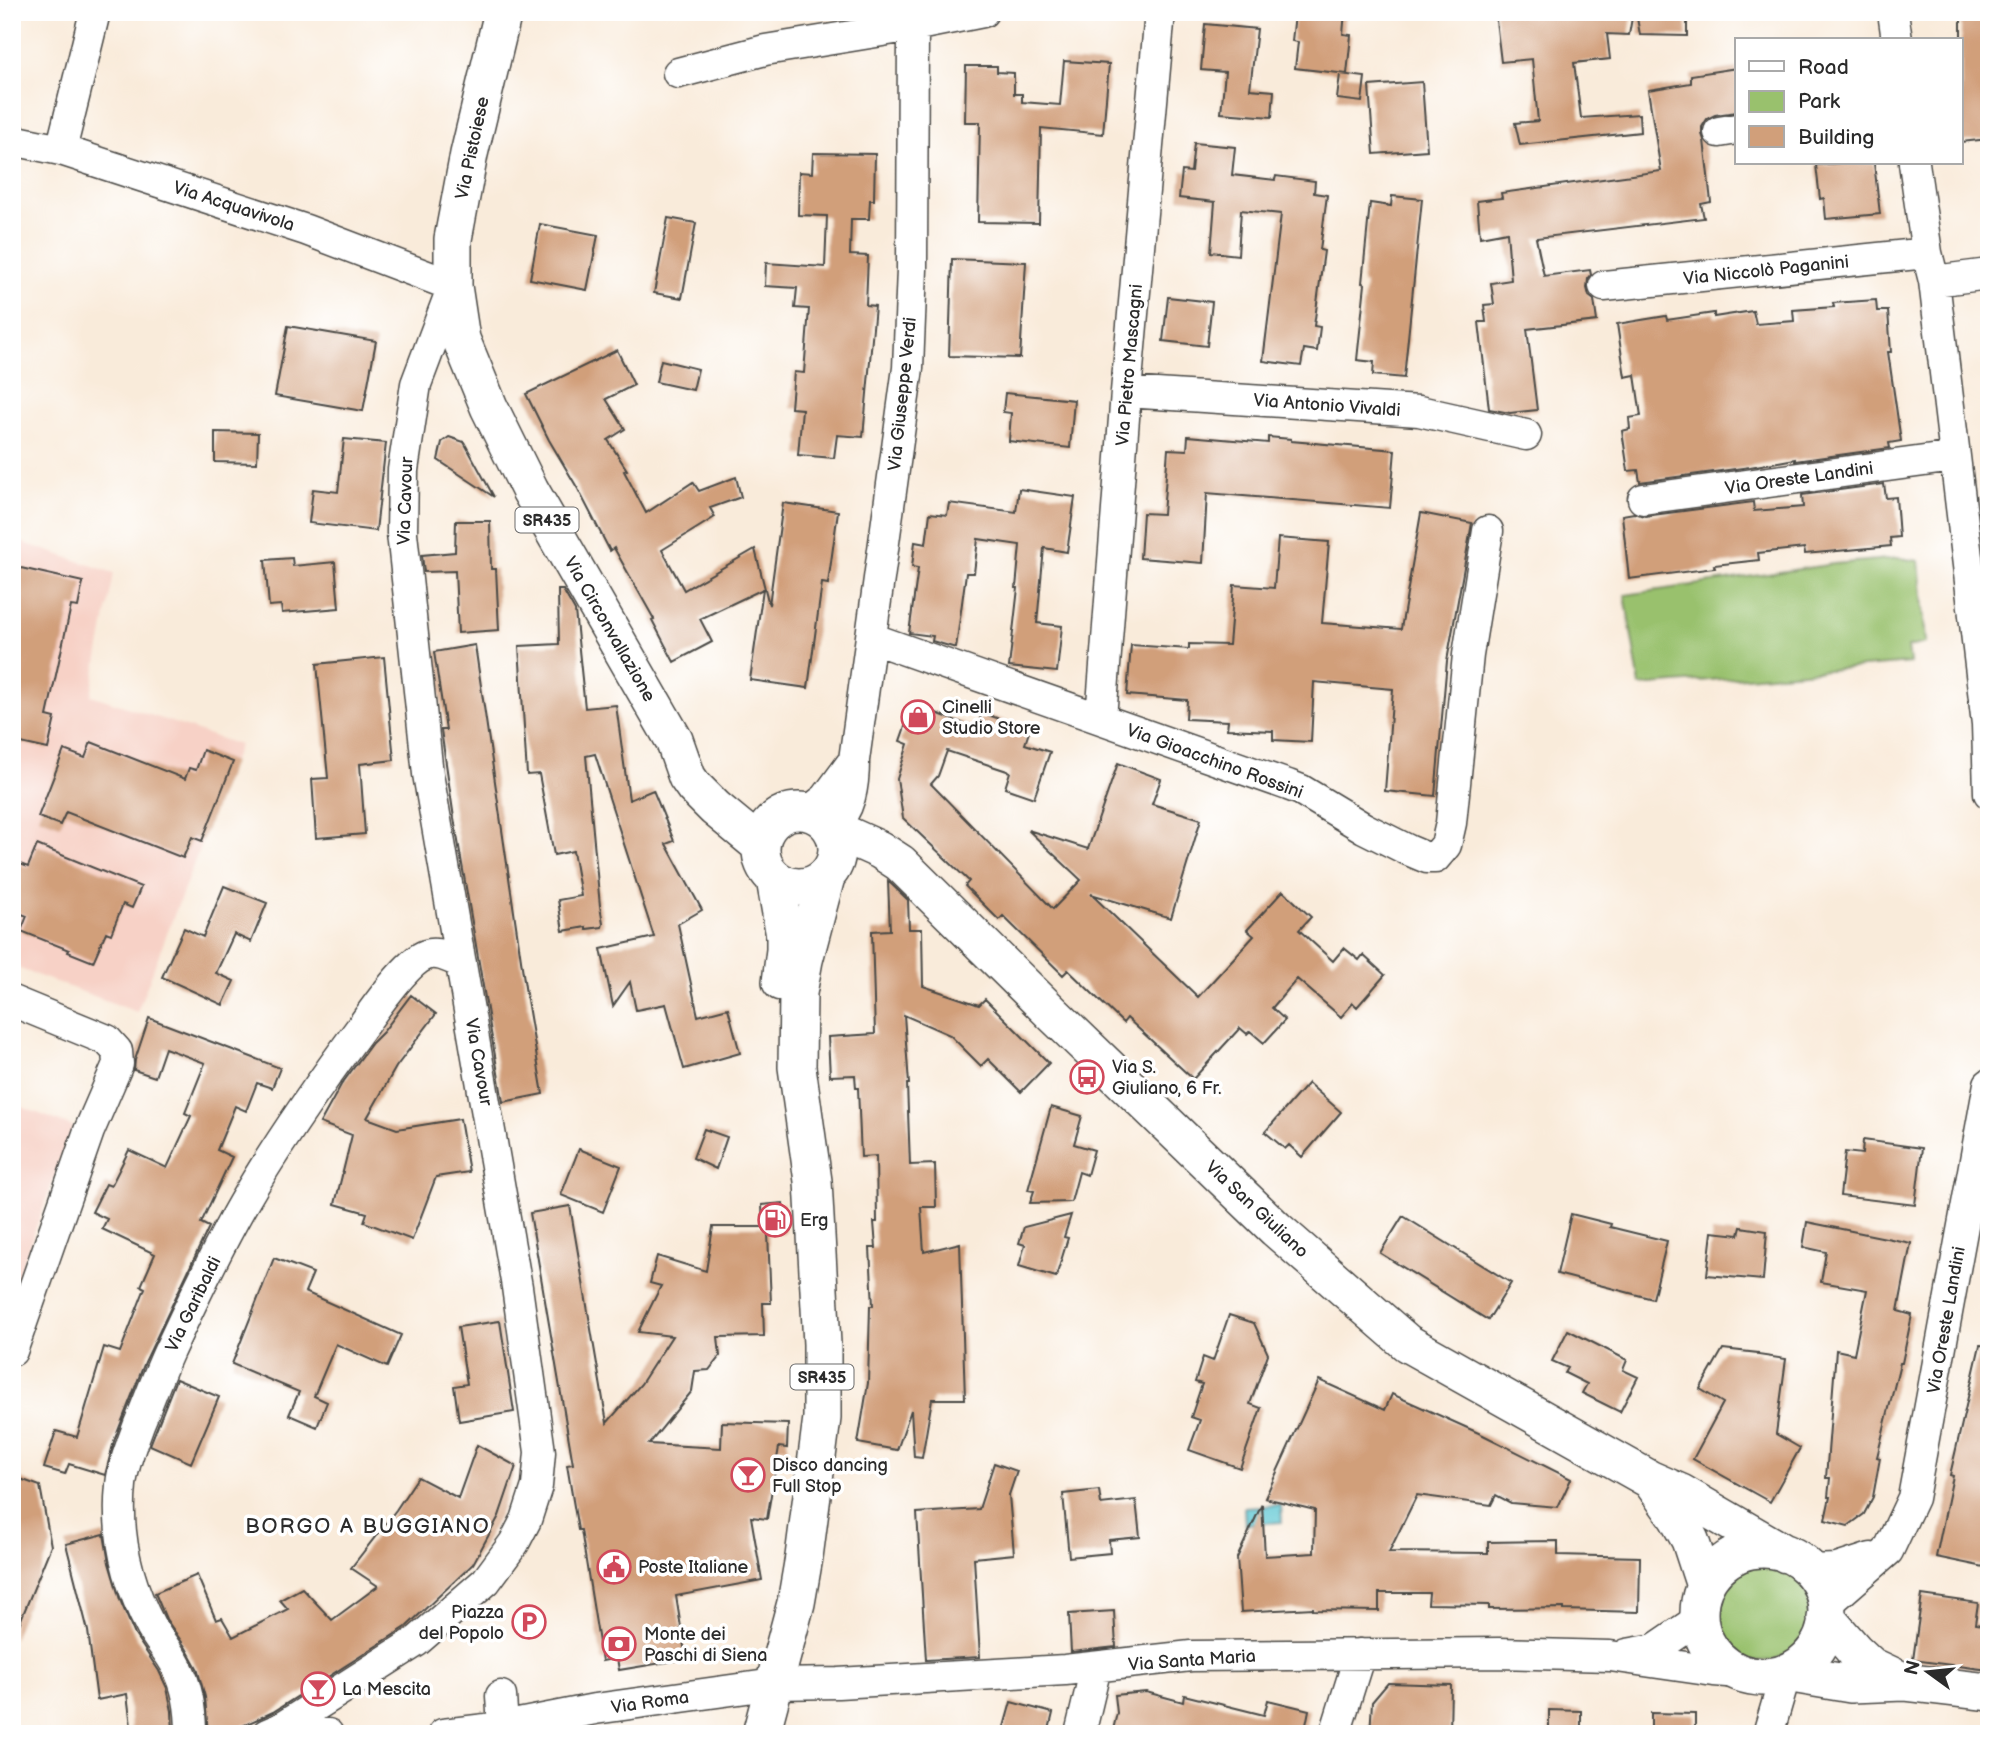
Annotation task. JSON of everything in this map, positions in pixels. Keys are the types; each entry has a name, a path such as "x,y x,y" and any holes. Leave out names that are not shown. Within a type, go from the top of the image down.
{"main road":[{"name":"Via Pistoiese","path":"453,286 453,239 469,154 503,12"},
{"name":"Via Circonvallazione","path":"453,286 461,339 508,447 674,740 687,777 715,808 761,846 765,865 775,879 785,936 781,975 781,1023 787,1050 797,1067"},
{"name":"Via Circonvallazione","path":"674,740 703,774 726,794 748,805 807,819 837,845 837,853 804,960 798,993 797,1067 814,1194 822,1344 822,1418 796,1603 761,1734"},
{"path":"761,846 766,831 807,819"},
{"name":"Via San Giuliano","path":"807,819 888,855 1276,1229 1407,1343 1649,1479 1681,1493 1798,1562"},
{"path":"775,879 789,886 805,887 819,882 829,873 879,869 913,877"},
{"path":"1649,1479 1690,1540 1702,1602 1703,1634 1709,1648 1726,1665 1740,1672 1763,1677 1786,1673 1851,1684 1920,1684 1989,1692"},
{"path":"1702,1602 1718,1568 1736,1555 1765,1549 1798,1562 1818,1580 1826,1611 1861,1658 1871,1666 1920,1684 1989,1717"},
{"path":"1786,1673 1801,1664 1814,1651 1822,1635 1826,1611"}],"street":[{"path":"61,150 95,12"},
{"path":"678,73 765,50 983,12"},
{"name":"Via Pietro Mascagni","path":"1101,718 1126,392 1160,12"},
{"path":"1893,12 1897,38"},
{"name":"Via Giuseppe Verdi","path":"807,819 843,816 850,799 904,401 910,338 912,269 913,26"},
{"name":"Via Acquavivola","path":"12,140 61,150 306,230 453,286"},
{"path":"1914,164 1931,267 1988,724 1988,783"},
{"name":"Via Niccolò Paganini","path":"1604,286 1931,267 1989,274"},
{"name":"Via Cavour","path":"274,1731 478,1603 486,1581 514,1543 526,1520 537,1486 540,1452 517,1287 428,774 402,533 403,470 416,384 453,286"},
{"name":"Via Antonio Vivaldi","path":"1126,392 1419,411 1526,435"},
{"name":"Via Oreste Landini","path":"1643,499 1954,457"},
{"name":"Via Gioacchino Rossini","path":"871,638 1301,790 1364,828 1408,850 1427,858 1435,858 1446,845 1451,823 1468,655 1488,531"},
{"name":"Via Garibaldi","path":"191,1734 186,1687 138,1600 121,1542 121,1483 130,1450 158,1376 236,1216 268,1161 334,1063 381,1000 414,963 426,955 441,954 461,963"},
{"path":"12,1001 107,1040 117,1051 118,1064 89,1131 12,1351"},
{"name":"Via Oreste Landini","path":"1826,1611 1888,1552 1913,1498 1989,1084"},
{"path":"1798,1562 1830,1570 1846,1568 1888,1552"},
{"path":"1609,1656 1655,1648 1702,1602"},
{"name":"Via Santa Maria","path":"775,1684 838,1683 1096,1667 1191,1656 1499,1653 1609,1656"},
{"path":"1335,1734 1360,1654"},
{"path":"1609,1656 1714,1671 1740,1672"},
{"path":"1080,1734 1096,1667"},
{"path":"1768,1734 1786,1673"},
{"name":"Via Roma","path":"443,1734 775,1684"},
{"path":"500,1696 503,1727"},
{"path":"274,1731 328,1734"}],"shaded area":[{"path":"12,539 114,573 91,695 239,745 137,1012 12,966"},
{"path":"12,1103 73,1127 12,1292"}],"green space":[{"path":"1899,558 1919,561 1926,643 1908,647 1910,663 1640,686 1625,595 1834,564"},
{"path":"1761,1563 1788,1571 1802,1585 1810,1612 1802,1639 1788,1653 1761,1661 1734,1653 1720,1639 1712,1612 1720,1585 1734,1571"}],"water":[{"path":"1281,1505 1282,1522 1245,1524 1244,1507"}],"building":[{"path":"1319,12 1345,12 1343,34 1351,35 1347,74 1295,68 1298,42 1292,41 1295,14 1318,16"},
{"path":"1495,12 1562,12 1562,15 1633,12 1629,35 1607,34 1610,59 1574,63 1581,118 1639,114 1640,132 1520,145 1515,123 1538,121 1532,59 1501,62"},
{"path":"1636,12 1687,12 1687,36 1640,35"},
{"path":"1961,12 1989,12 1989,139 1962,142"},
{"path":"1205,24 1257,29 1250,89 1274,91 1272,117 1221,113 1225,72 1201,70"},
{"path":"1064,61 1109,64 1103,134 1041,128 1039,223 978,222 980,122 965,122 966,66 997,66 997,72 1014,73 1014,94 1022,94 1022,102 1060,105"},
{"path":"1735,68 1735,112 1715,115 1707,119 1702,127 1711,202 1701,204 1704,218 1536,238 1544,276 1590,270 1587,288 1589,296 1594,300 1597,321 1527,329 1537,410 1510,413 1489,409 1479,322 1486,322 1484,305 1494,304 1491,283 1511,280 1507,232 1480,237 1477,201 1502,198 1501,193 1661,171 1648,90 1691,83 1691,75"},
{"path":"1340,74 1365,77 1362,102 1337,99"},
{"path":"1422,82 1427,150 1374,154 1369,86"},
{"path":"1194,143 1235,147 1232,175 1275,180 1276,176 1315,181 1314,193 1327,195 1320,250 1324,251 1314,326 1320,327 1317,351 1304,349 1301,366 1263,361 1281,214 1241,210 1238,255 1211,252 1215,202 1179,198 1182,171 1191,172"},
{"path":"813,153 875,154 874,200 870,200 869,219 851,219 850,255 868,256 866,305 875,306 863,437 837,435 834,458 798,455 802,409 791,408 794,372 804,373 809,309 795,308 797,288 765,286 766,263 825,267 827,216 798,215 799,172 812,173"},
{"path":"1874,164 1880,214 1826,219 1824,198 1820,199 1816,165"},
{"path":"1392,196 1422,199 1404,378 1373,375 1374,362 1357,360 1370,203 1391,206"},
{"path":"668,218 696,223 682,298 654,293"},
{"path":"540,224 598,235 587,290 530,279"},
{"path":"952,259 1026,262 1020,358 949,356"},
{"path":"1168,297 1212,302 1207,346 1163,341"},
{"path":"1876,300 1877,311 1888,311 1891,352 1888,352 1901,441 1889,443 1890,448 1640,482 1638,470 1628,471 1622,431 1630,429 1629,418 1641,416 1635,375 1625,377 1617,324 1666,316 1667,320 1753,311 1756,324 1794,321 1793,310 1834,307 1833,303"},
{"path":"288,326 376,341 363,411 275,396"},
{"path":"617,350 634,385 606,399 625,429 608,440 627,470 624,471 646,513 693,482 699,491 736,477 741,497 710,508 715,517 662,550 684,590 755,549 769,605 783,503 838,511 828,584 822,583 808,688 750,680 763,589 700,619 712,642 674,662 652,620 654,619 614,548 610,551 526,394"},
{"path":"661,360 698,369 693,390 656,382"},
{"path":"1005,393 1074,400 1070,448 1009,441 1011,413 1003,412"},
{"path":"215,432 258,433 257,463 215,462"},
{"path":"1188,436 1268,443 1268,437 1395,450 1390,508 1207,493 1203,563 1140,558 1143,513 1163,514 1168,449 1187,450"},
{"path":"449,437 464,442 494,497 438,460 442,442"},
{"path":"344,439 386,443 376,531 309,523 313,489 338,492"},
{"path":"1884,484 1886,498 1896,497 1899,537 1890,538 1891,546 1805,554 1804,548 1758,553 1759,560 1629,579 1622,515 1634,513 1645,516 1753,502 1754,511 1803,507 1802,495"},
{"path":"1019,489 1075,497 1067,552 1044,548 1037,623 1062,626 1057,672 1009,667 1020,545 978,539 974,573 966,573 956,648 932,641 933,636 909,633 918,568 912,567 915,542 926,544 930,513 947,515 949,503 1016,512"},
{"path":"1421,513 1472,523 1447,661 1435,796 1385,791 1393,689 1314,682 1311,742 1273,740 1273,731 1227,729 1228,721 1186,719 1187,700 1127,695 1131,645 1189,649 1189,644 1229,645 1234,585 1274,588 1278,538 1329,542 1322,623 1401,629"},
{"path":"456,521 490,521 491,569 496,569 499,630 458,633 455,571 424,572 422,555 455,552"},
{"path":"292,558 293,566 335,562 339,608 282,613 281,605 269,606 265,560"},
{"path":"12,566 83,582 78,607 71,606 47,716 55,718 48,749 12,741"},
{"path":"558,590 563,590 575,611 585,708 616,705 629,800 653,790 674,841 666,844 702,910 678,924 698,1016 728,1008 740,1053 684,1069 666,1004 636,1010 630,982 613,1006 601,949 654,937 595,754 586,756 603,924 602,927 563,931 558,900 581,896 573,851 554,855 539,774 527,775 519,646 559,644"},
{"path":"475,645 543,1094 503,1102 454,818 441,730 446,730 434,652"},
{"path":"384,657 394,760 360,764 365,834 316,838 312,779 328,778 317,664"},
{"path":"913,704 977,729 982,713 1030,729 1025,744 1050,752 1034,798 1005,788 1010,772 947,751 938,776 931,784 1053,909 1081,880 1028,830 1088,849 1118,763 1161,779 1152,804 1201,819 1171,918 1091,894 1198,997 1254,936 1247,930 1283,891 1311,917 1299,930 1333,961 1344,948 1359,960 1363,955 1385,975 1357,1007 1353,1003 1341,1017 1297,979 1272,1008 1285,1020 1264,1043 1250,1031 1247,1034 1240,1028 1193,1079 1127,1018 1123,1023 1068,970 1063,975 1003,916 999,920 965,886 969,881 903,818 897,779 908,744 900,741"},
{"path":"91,742 185,779 189,768 196,770 203,750 233,762 202,841 192,837 183,858 66,812 60,825 38,817 64,750 85,758"},
{"path":"37,845 141,887 132,908 123,904 111,934 106,932 93,962 21,931 27,916 12,910 12,861 28,867"},
{"path":"888,881 908,900 909,929 922,929 923,986 979,1005 985,999 1049,1063 1021,1092 988,1059 981,1066 950,1035 904,1015 909,1084 910,1165 935,1164 936,1207 921,1207 924,1252 960,1243 965,1399 932,1399 922,1458 914,1457 911,1410 897,1450 858,1443 868,1383 870,1306 873,1306 870,1248 876,1248 876,1156 861,1157 855,1075 830,1076 828,1037 875,1034 872,931 890,930"},
{"path":"224,886 267,903 251,942 234,934 216,973 234,981 223,1005 162,977 184,928 203,937"},
{"path":"411,995 436,1014 396,1067 367,1118 397,1129 460,1119 469,1172 436,1177 412,1240 364,1222 367,1213 335,1204 352,1135 320,1123 341,1085"},
{"path":"149,1018 280,1068 272,1088 257,1083 246,1111 235,1106 217,1150 232,1157 201,1223 209,1227 145,1362 114,1441 105,1475 69,1464 65,1474 44,1468 56,1431 77,1437 104,1347 120,1352 145,1288 141,1286 155,1254 102,1229 107,1219 92,1212 106,1184 111,1186 129,1150 167,1168 191,1116 185,1113 205,1063 165,1048 155,1077 134,1070"},
{"path":"1308,1083 1341,1112 1302,1157 1289,1145 1285,1149 1265,1132"},
{"path":"1051,1107 1082,1116 1074,1144 1094,1150 1087,1175 1079,1172 1071,1202 1030,1203 1034,1191 1028,1190"},
{"path":"704,1129 727,1137 716,1169 693,1158"},
{"path":"1863,1140 1922,1148 1915,1205 1840,1196 1845,1152 1862,1154"},
{"path":"579,1149 621,1166 603,1212 561,1195"},
{"path":"783,1203 785,1233 768,1234 771,1303 763,1303 764,1336 718,1337 720,1356 709,1370 695,1371 692,1391 649,1444 721,1448 722,1422 788,1424 787,1448 779,1447 767,1519 751,1517 762,1580 676,1596 686,1659 619,1670 617,1658 602,1661 581,1530 578,1530 567,1465 573,1464 530,1213 570,1206 607,1423 641,1384 672,1336 638,1332 661,1286 650,1283 657,1256 706,1271 713,1227 763,1227 762,1205"},
{"path":"1571,1214 1667,1241 1653,1299 1557,1274"},
{"path":"1071,1215 1064,1237 1068,1238 1056,1277 1019,1266 1025,1245 1019,1243 1024,1227"},
{"path":"1403,1216 1511,1283 1488,1320 1380,1253"},
{"path":"1807,1222 1911,1243 1898,1311 1912,1315 1877,1457 1880,1458 1873,1497 1864,1514 1848,1526 1825,1520 1830,1497 1830,1478 1826,1478 1836,1350 1854,1354 1867,1290 1821,1282 1826,1252 1803,1247"},
{"path":"1741,1227 1767,1231 1763,1280 1707,1275 1712,1232 1739,1235"},
{"path":"274,1258 313,1273 305,1292 401,1335 387,1367 336,1344 314,1396 327,1402 317,1427 289,1415 299,1392 232,1364"},
{"path":"1229,1315 1254,1323 1268,1354 1250,1404 1261,1408 1240,1468 1189,1450 1200,1420 1191,1417 1202,1384 1195,1382 1203,1357 1213,1361"},
{"path":"500,1321 514,1412 459,1421 454,1386 467,1384 458,1327"},
{"path":"1568,1330 1627,1360 1623,1370 1638,1377 1620,1412 1582,1393 1587,1384 1565,1373 1568,1368 1552,1361"},
{"path":"1980,1345 1989,1346 1989,1568 1936,1557 1953,1476 1950,1475"},
{"path":"1723,1349 1786,1359 1776,1434 1800,1448 1770,1502 1693,1459 1723,1403 1700,1389"},
{"path":"176,1379 219,1397 191,1463 150,1445"},
{"path":"1319,1380 1385,1410 1392,1394 1571,1479 1558,1507 1511,1503 1496,1495 1491,1505 1417,1495 1389,1552 1488,1553 1488,1542 1558,1541 1558,1555 1640,1557 1639,1612 1564,1608 1489,1609 1489,1605 1428,1604 1429,1593 1379,1593 1379,1611 1313,1608 1241,1612 1237,1558 1262,1504 1265,1556 1314,1553 1315,1510 1265,1498"},
{"path":"477,1445 516,1466 499,1516 473,1564 406,1627 273,1712 236,1729 208,1734 205,1697 197,1668 166,1619 155,1593 197,1575 216,1620 222,1618 233,1637 288,1609 280,1600 302,1588 332,1620 378,1586 351,1568 418,1477 458,1498"},
{"path":"994,1463 1017,1471 1009,1495 1014,1554 974,1558 980,1657 926,1660 917,1513 979,1509"},
{"path":"12,1476 40,1486 51,1546 13,1639"},
{"path":"1099,1490 1101,1504 1136,1500 1140,1537 1109,1540 1110,1553 1069,1557 1063,1494"},
{"path":"104,1534 120,1600 135,1635 167,1688 173,1734 132,1734 127,1694 97,1700 88,1631 66,1544"},
{"path":"1922,1595 1978,1603 1975,1624 1989,1626 1989,1670 1913,1660"},
{"path":"1114,1611 1116,1647 1071,1652 1069,1614"},
{"path":"1388,1683 1451,1685 1450,1734 1370,1734 1372,1702"},
{"path":"1146,1692 1183,1702 1184,1695 1264,1715 1268,1700 1309,1710 1306,1725 1309,1726 1309,1734 1112,1734 1117,1713 1115,1695"},
{"path":"1011,1702 1053,1713 1048,1734 1002,1734"},
{"path":"1549,1710 1581,1711 1581,1734 1549,1734"},
{"path":"1651,1713 1695,1714 1695,1734 1651,1734"}],"place":[{"name":"Cinelli Studio Store","path":"918,717"},
{"name":"Via S. Giuliano, 6 Fr.","path":"1087,1077"},
{"name":"Erg","path":"775,1220"},
{"name":"Disco dancing Full Stop","path":"748,1475"},
{"name":"Poste Italiane","path":"614,1567"},
{"name":"Piazza del Popolo","path":"529,1622"},
{"name":"Monte dei Paschi di Siena","path":"619,1644"},
{"name":"La Mescita","path":"318,1689"}],"district":[{"name":"BORGO A BUGGIANO","path":"368,1526"}]}
